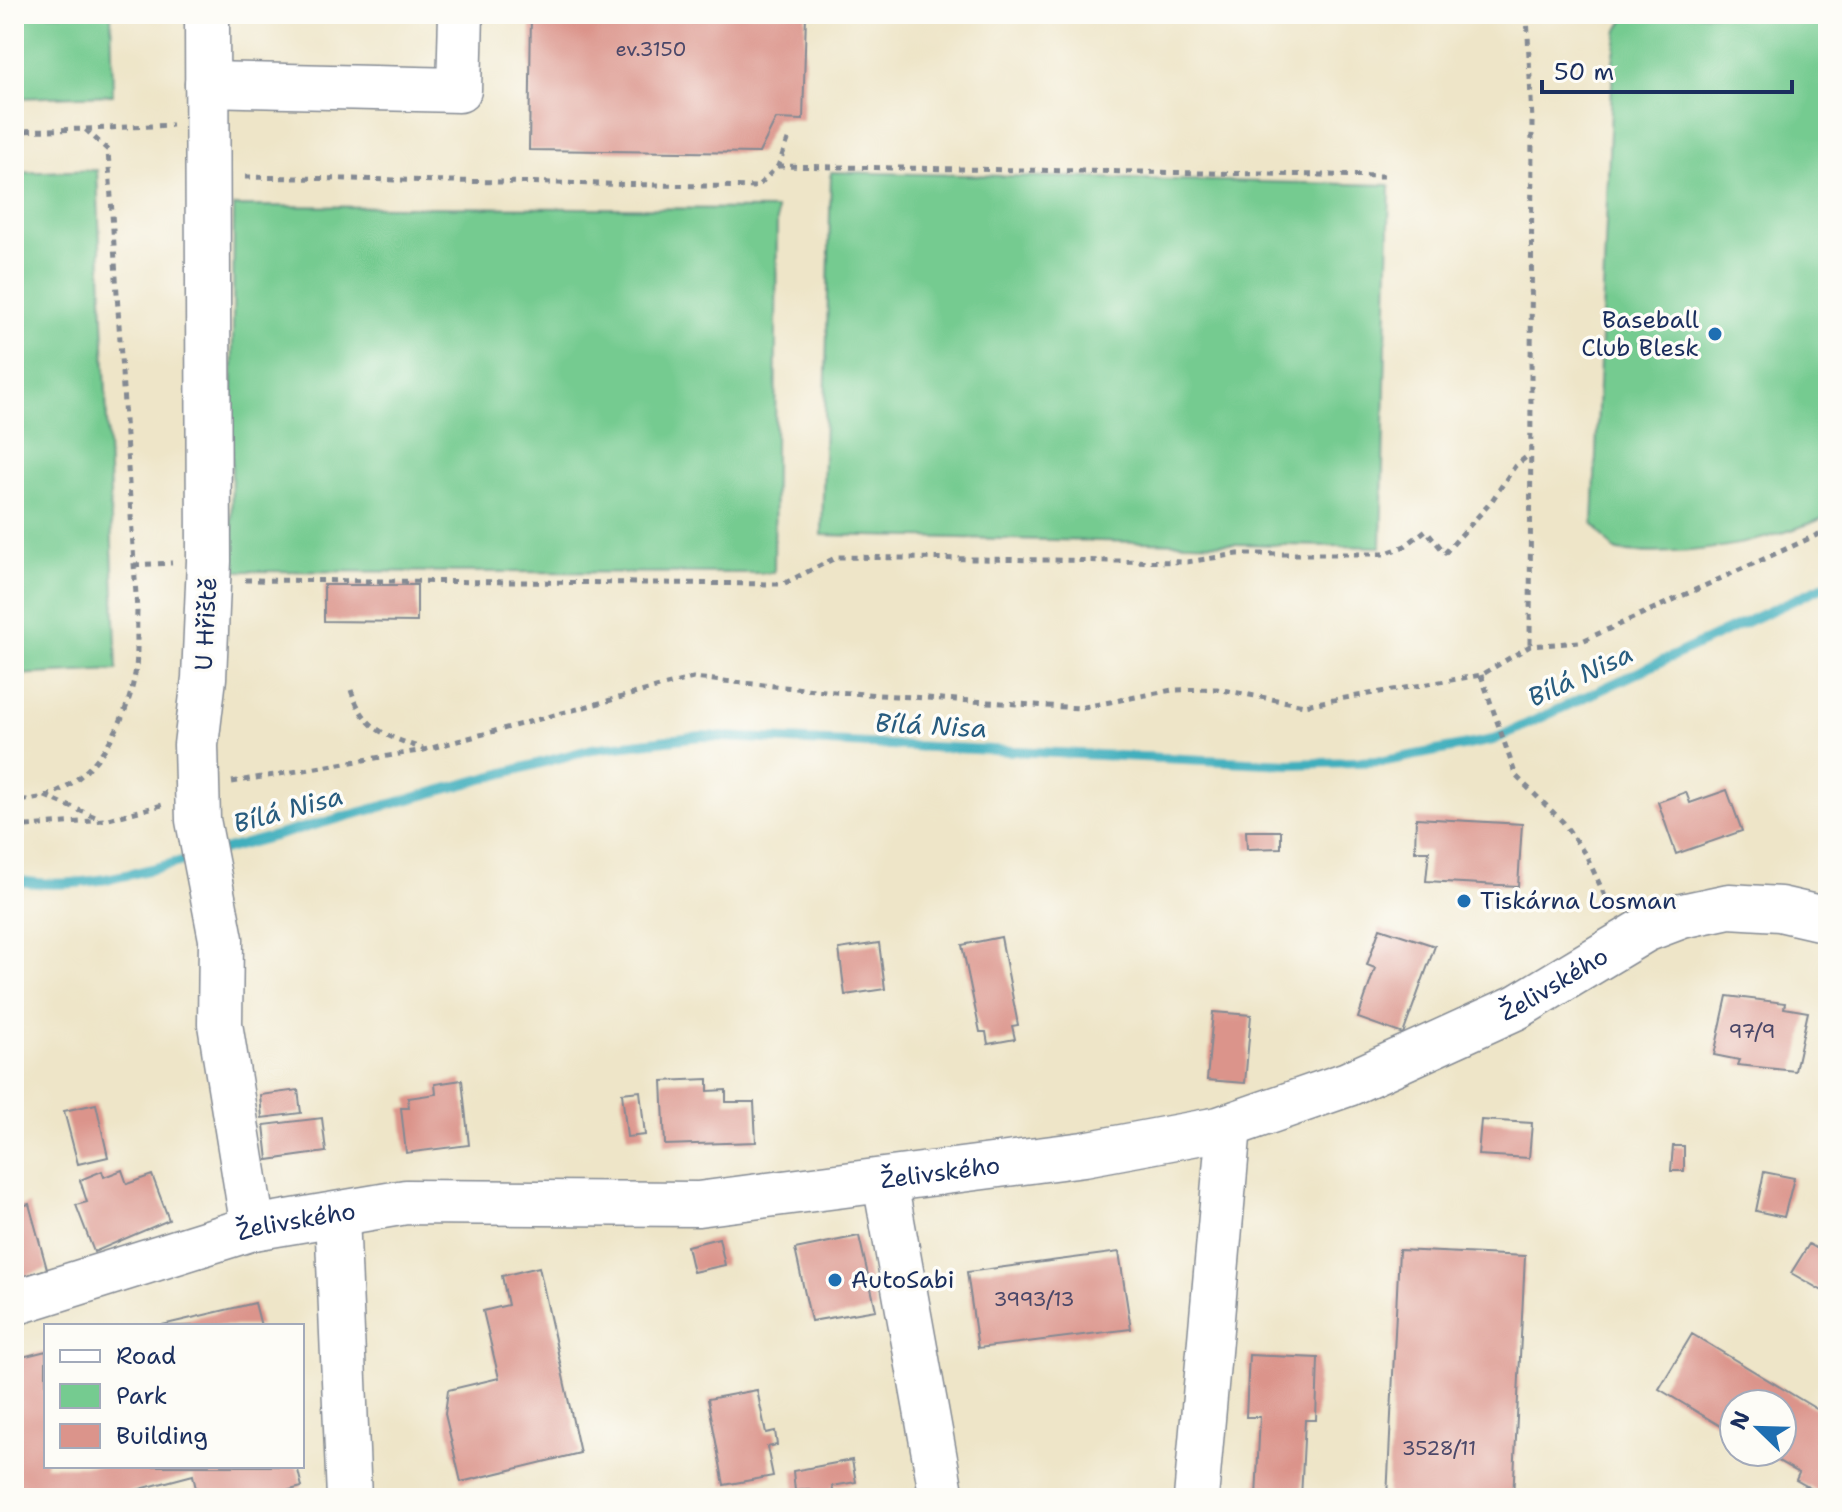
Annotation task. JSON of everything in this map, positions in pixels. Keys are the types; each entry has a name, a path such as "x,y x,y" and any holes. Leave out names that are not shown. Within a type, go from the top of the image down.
{"street":[{"name":"U Hřiště","path":"207,14 208,580 204,678 196,745 198,808 221,939 220,1024 253,1228"},
{"path":"207,104 459,90 461,14"},
{"name":"Želivského","path":"14,1303 253,1228 406,1202 698,1204 1084,1154 1229,1126 1348,1084 1517,1007 1625,942 1682,916 1729,906 1780,909 1828,920"},
{"path":"1196,1498 1229,1126"},
{"path":"885,1182 942,1498"},
{"path":"337,1215 349,1498"}],"path":[{"path":"1527,14 1532,121 1530,646"},
{"path":"14,131 85,129 207,104"},
{"path":"14,800 45,796 83,777 116,730 134,679 137,611 108,150 85,129"},
{"path":"208,177 757,187 778,166 790,135"},
{"path":"778,166 1385,176"},
{"path":"208,580 783,584 837,557 1187,562 1238,554 1384,554 1405,546 1426,530 1445,553 1491,502 1515,466 1530,454"},
{"path":"14,827 198,808 220,785 424,750 693,678 835,692 1079,708 1172,690 1217,689 1304,705 1481,675 1530,646 1580,642 1828,530"},
{"path":"1481,675 1516,776 1563,822 1587,857 1625,942"},
{"path":"351,690 359,714 375,727 424,750"},
{"path":"45,796 105,820"}],"green space":[{"path":"14,14 111,14 113,95 14,98"},
{"name":"Baseball Club Blesk","path":"1627,14 1828,14 1828,516 1778,534 1724,547 1669,552 1615,551 1593,523 1613,61 1618,30"},
{"path":"97,170 117,670 14,675 14,173"},
{"path":"831,172 1390,185 1381,547 822,535"},
{"path":"234,206 777,209 774,573 231,571"}],"building":[{"path":"531,14 806,14 803,120 776,119 759,153 529,150"},
{"path":"324,585 417,585 417,622 324,621"},
{"path":"1727,790 1742,831 1676,854 1658,802 1686,792 1690,803"},
{"path":"1416,818 1522,824 1518,886 1426,881 1429,851 1415,851"},
{"path":"1246,831 1281,831 1281,848 1247,849"},
{"path":"1380,928 1435,946 1403,1034 1358,1018 1375,968 1367,965"},
{"path":"1001,937 1018,1025 1012,1026 1015,1039 988,1044 986,1032 980,1032 962,945"},
{"path":"879,943 885,989 845,995 839,949"},
{"path":"1727,996 1785,1003 1784,1008 1808,1012 1795,1071 1737,1065 1739,1060 1714,1055"},
{"path":"1213,1012 1251,1015 1245,1083 1207,1080"},
{"path":"708,1079 708,1091 726,1090 726,1102 754,1102 756,1142 665,1145 662,1081"},
{"path":"462,1080 469,1145 406,1153 401,1108 409,1108 408,1098 436,1094 435,1084"},
{"path":"298,1090 301,1113 262,1118 260,1095"},
{"path":"640,1091 645,1135 627,1137 622,1093"},
{"path":"96,1104 108,1157 78,1164 64,1111"},
{"path":"322,1118 326,1152 268,1160 264,1125"},
{"path":"1481,1120 1532,1123 1529,1158 1478,1155"},
{"path":"1673,1146 1684,1146 1684,1171 1671,1171"},
{"path":"122,1170 127,1184 152,1175 169,1220 94,1252 76,1205 87,1202 80,1180 102,1171 104,1177"},
{"path":"1764,1172 1794,1178 1784,1217 1756,1211"},
{"path":"29,1204 47,1269 14,1279 14,1208"},
{"name":"AutoSabi","path":"859,1236 876,1310 811,1321 795,1249"},
{"path":"719,1238 725,1265 693,1272 687,1246"},
{"path":"1809,1244 1828,1255 1828,1294 1791,1273"},
{"path":"1399,1250 1525,1256 1513,1498 1387,1498"},
{"path":"1119,1252 1131,1329 978,1348 967,1272"},
{"path":"539,1267 580,1453 461,1482 445,1414 448,1390 499,1378 483,1311 508,1305 502,1276"},
{"path":"255,1303 260,1324 166,1324"},
{"path":"1692,1334 1782,1388 1718,1388 1718,1424 1659,1389"},
{"path":"44,1352 44,1468 297,1468 302,1487 257,1498 198,1498 193,1475 106,1498 14,1498 14,1359"},
{"path":"1249,1355 1318,1358 1316,1420 1305,1420 1301,1498 1256,1498 1260,1417 1246,1417"},
{"path":"757,1390 766,1433 775,1431 777,1445 767,1447 773,1476 724,1485 708,1399"},
{"path":"1798,1398 1828,1416 1828,1498 1796,1480 1799,1473 1790,1468 1798,1468"},
{"path":"852,1460 856,1482 832,1486 834,1495 814,1498 809,1489 795,1491 793,1471"}],"waterway":[{"name":"Bílá Nisa","path":"216,852 592,749 701,736 1289,764 1385,761 1493,740 1828,584"},
{"name":"Bílá Nisa","path":"14,880 60,884 83,882 197,857"}],"place":[{"name":"Baseball Club Blesk","path":"1715,334"},
{"name":"Tiskárna Losman","path":"1464,901"},
{"name":"AutoSabi","path":"835,1280"}]}
